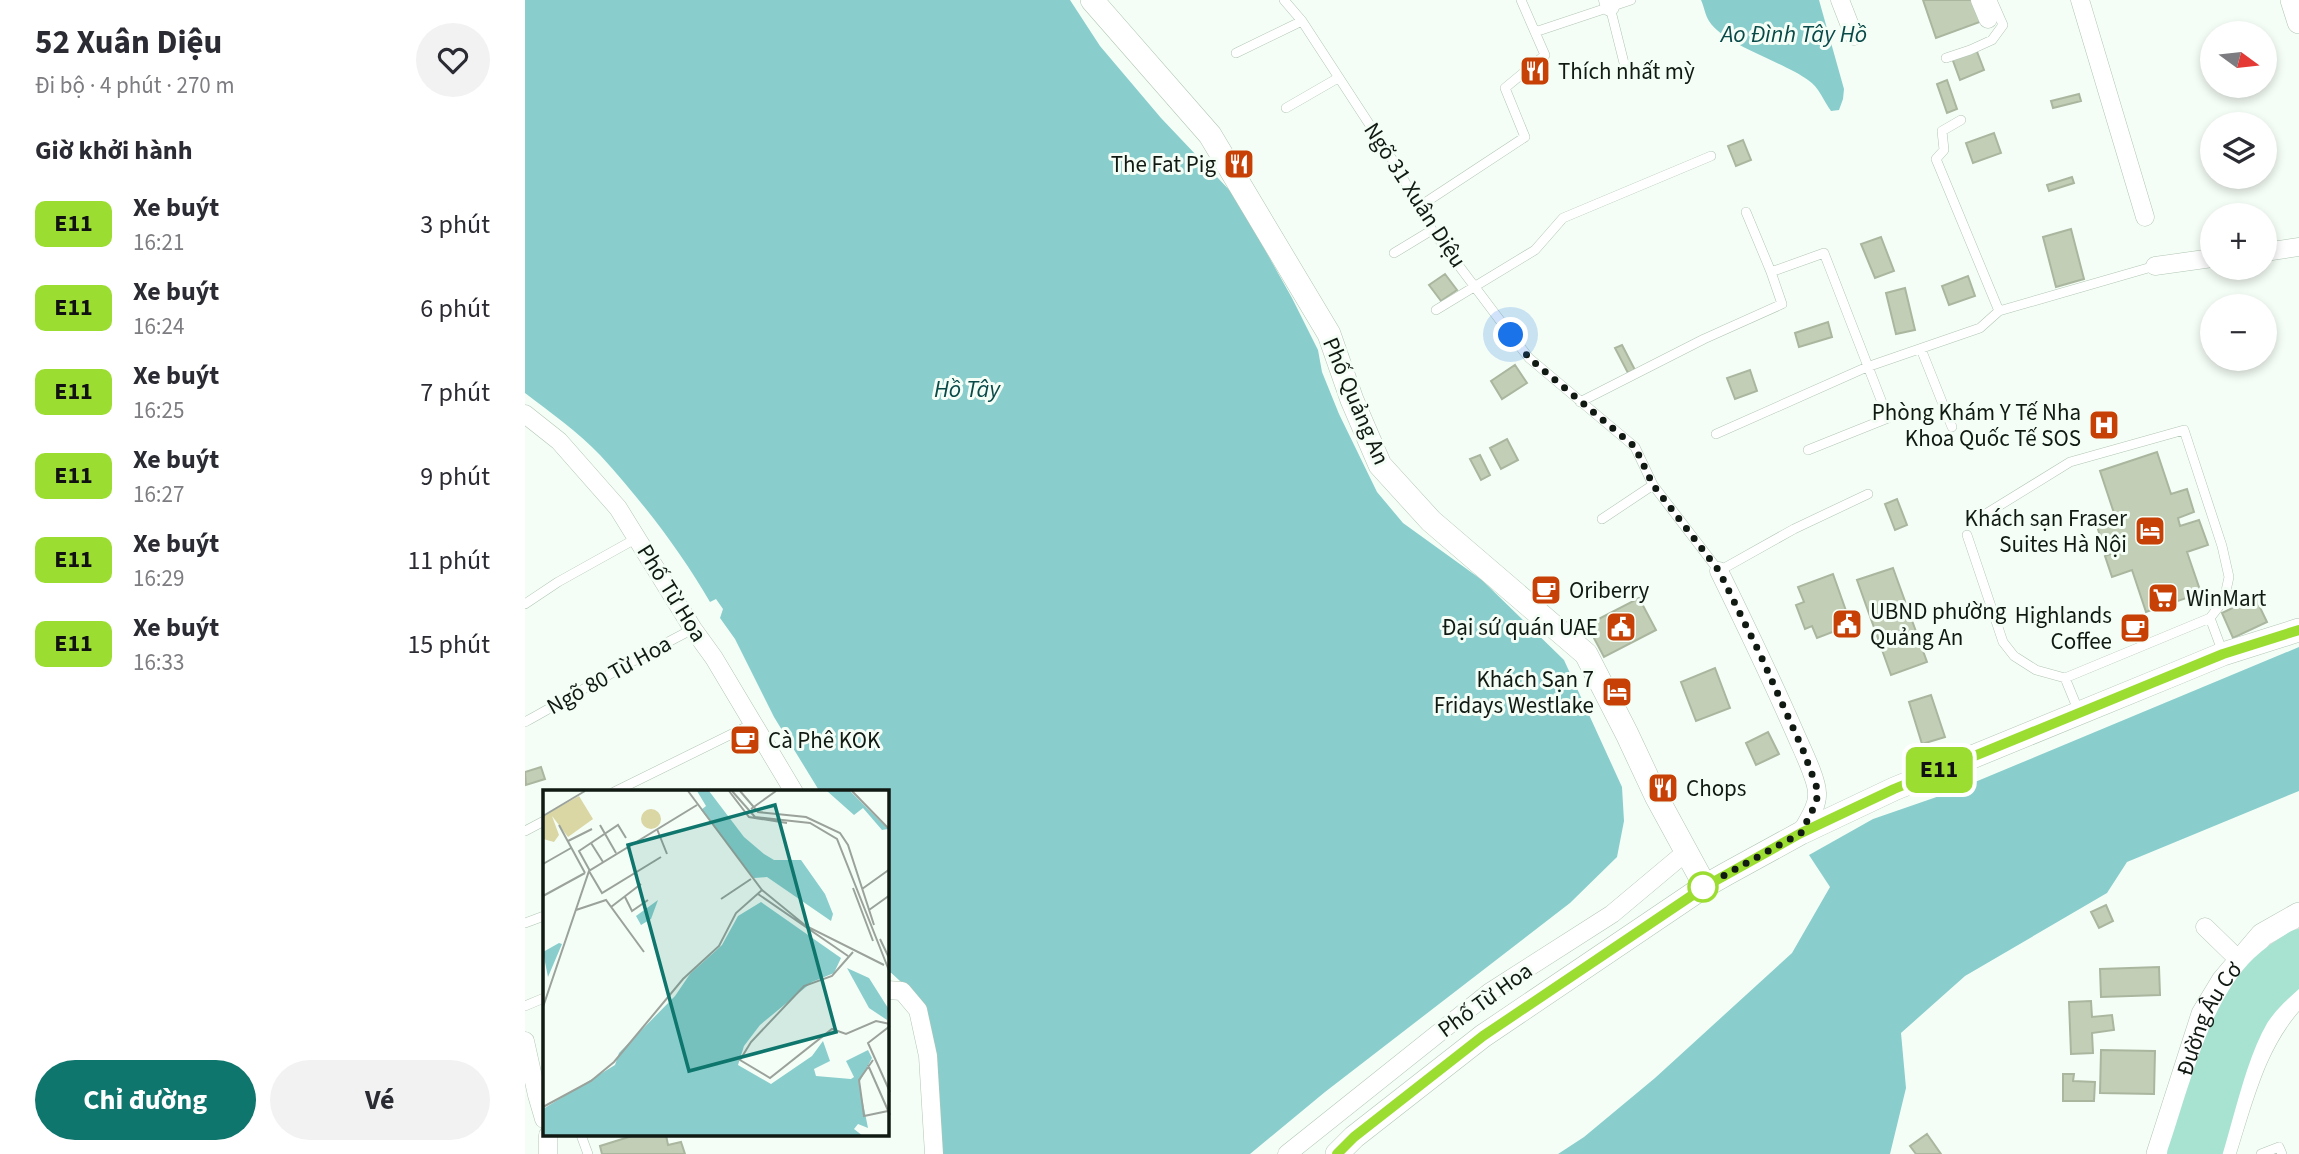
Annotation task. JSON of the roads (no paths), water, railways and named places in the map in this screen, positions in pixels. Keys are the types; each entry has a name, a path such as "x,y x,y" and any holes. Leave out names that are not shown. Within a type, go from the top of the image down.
{"main road":[{"name":"Đường Âu Cơ","path":"2182,1154 2221,1041 2239,1003 2264,969 2299,944"},
{"name":"Đường Âu Cơ","path":"2207,1154 2232,1071 2254,1016 2267,999 2299,970"}],"street":[{"name":"Phố Quảng An","path":"1092,0 1210,135 1329,334 1352,400 1380,465 1431,521 1586,654 1656,796 1706,886"},
{"path":"1840,0 1854,36"},
{"path":"1980,0 1989,19"},
{"path":"2080,0 2145,217"},
{"path":"2292,0 2299,22"},
{"path":"2277,250 2299,247"},
{"path":"2155,266 2200,260"},
{"name":"Phố Từ Hoa","path":"525,414 559,441 618,508 692,629 714,658 793,790"},
{"path":"1719,571 1760,654 1816,785 1818,794 1815,805 1801,833"},
{"path":"1337,1154 1354,1137 1483,1036 1706,886 1801,833 1894,789 2223,654 2299,630"},
{"name":"Phố Từ Hoa","path":"1287,1154 1490,992 1612,914 1686,852"},
{"name":"Đường Âu Cơ","path":"2158,1154 2203,1014 2223,981 2262,935 2299,914"},
{"path":"2205,927 2240,961"},
{"path":"889,990 902,991 918,1010 928,1056 934,1154"},
{"path":"2224,1154 2250,1071 2261,1046 2272,1025 2299,995"},
{"path":"525,1041 542,1106"},
{"path":"548,1136 548,1154"}],"lane":[{"name":"Ngõ 31 Xuân Diệu","path":"1284,0 1302,21 1392,159 1432,230 1529,358 1635,447 1653,485 1719,571"},
{"path":"1420,206 1525,137 1505,88 1545,55 1521,0"},
{"path":"1535,32 1609,4 1631,0"},
{"path":"1946,58 1992,40 2003,25 1992,0"},
{"path":"1609,4 1625,63"},
{"path":"1235,53 1302,21"},
{"path":"1286,108 1338,78"},
{"path":"1961,120 1942,131 1944,150 1936,159 1999,312"},
{"path":"1436,310 1535,250 1563,218 1711,156"},
{"path":"1580,402 1704,339 1782,304 1746,212"},
{"path":"1394,253 1432,230"},
{"path":"1771,272 1824,253 1888,418 1808,450"},
{"path":"1716,434 1867,367 1980,328 1999,312 2155,266"},
{"path":"1921,349 1952,426"},
{"path":"1967,535 2003,642 2014,656 2036,670 2065,678 2210,618 2224,600 2229,577 2222,546 2184,430 2070,461 1984,515"},
{"path":"1602,519 1653,485"},
{"path":"1719,571 1794,529 1868,494"},
{"path":"525,604 558,582 638,538"},
{"path":"2210,618 2223,654"},
{"name":"Ngõ 80 Từ Hoa","path":"525,722 637,657 692,629"},
{"path":"2065,678 2079,713"},
{"path":"618,790 752,724"},
{"path":"525,831 543,822"},
{"path":"525,923 543,916"},
{"path":"525,1006 543,998"},
{"path":"580,1136 587,1154"},
{"path":"2261,1154 2279,1147 2282,1154"}],"water":[{"name":"Hồ Tây","path":"525,0 1070,0 1100,46 1161,118 1235,196 1318,350 1322,372 1339,414 1377,492 1403,523 1482,580 1564,660 1622,787 1624,821 1617,857 1570,903 1325,1092 1250,1154 942,1154 913,993 889,971 889,790 819,790 774,717 735,639 720,618 723,609 716,599 710,602 659,526 600,455 525,393"},
{"name":"Ao Đình Tây Hồ","path":"1701,0 1819,0 1844,89 1839,110 1831,111 1808,80 1727,38 1708,19"},
{"path":"2299,647 2299,791 2127,862 2107,893 1965,976 1901,1033 1906,1088 1890,1154 1558,1154 1584,1137 1655,1078 1792,953 1830,887 1809,855 1873,819 1951,792"}],"place":[{"name":"Thích nhất mỳ","path":"1535,71"},
{"name":"The Fat Pig","path":"1239,164"},
{"name":"Phòng Khám Y Tế Nha Khoa Quốc Tế SOS","path":"2104,425"},
{"name":"Khách sạn Fraser Suites Hà Nội","path":"2150,531"},
{"name":"Oriberry","path":"1546,590"},
{"name":"WinMart","path":"2163,598"},
{"name":"UBND phường Quảng An","path":"1847,624"},
{"name":"Đại sứ quán UAE","path":"1621,627"},
{"name":"Highlands Coffee","path":"2135,628"},
{"name":"Khách Sạn 7 Fridays Westlake","path":"1617,692"},
{"name":"Cà Phê KOK","path":"745,740"},
{"name":"Chops","path":"1663,788"}]}
